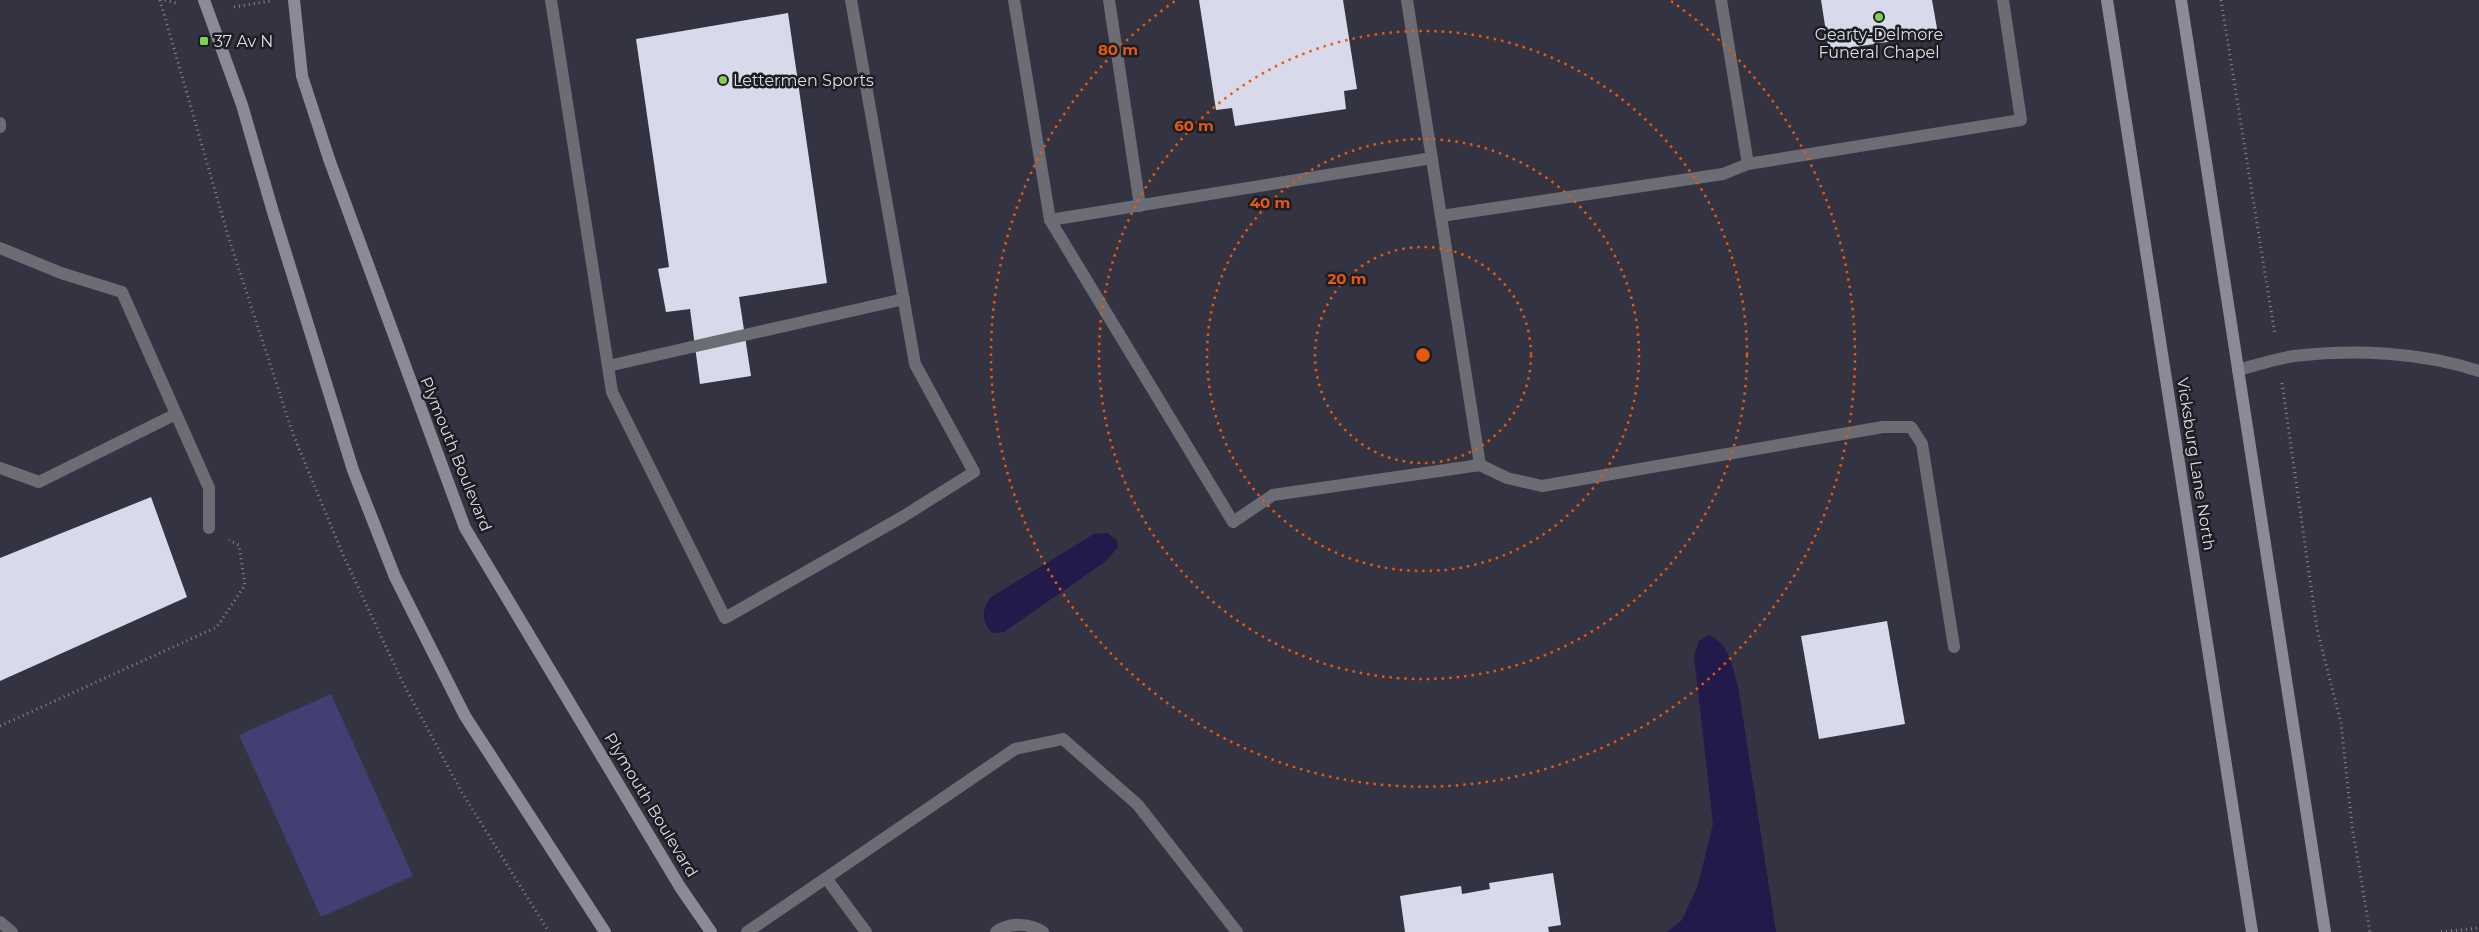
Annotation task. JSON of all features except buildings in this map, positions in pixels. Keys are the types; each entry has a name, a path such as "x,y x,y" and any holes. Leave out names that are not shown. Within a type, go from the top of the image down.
{"street":[{"path":"204,0 242,105 273,212 354,470 395,577 465,716 605,932"},
{"name":"Plymouth Boulevard","path":"294,0 302,76 329,159 465,528 675,878 711,932"},
{"path":"550,0 612,392 725,618 904,516 974,472 916,364 851,0"},
{"path":"1014,0 1050,220 1232,522 1273,495 1480,465 1507,478 1542,486 1883,427 1911,427 1922,444 1954,647"},
{"path":"1109,0 1140,206"},
{"path":"1407,0 1480,465"},
{"path":"1721,0 1748,164"},
{"path":"1441,216 1723,174 1748,164 2021,120 2003,0"},
{"name":"Vicksburg Lane North","path":"2107,0 2252,932"},
{"path":"2180,0 2325,932"},
{"path":"1050,220 1432,158"},
{"path":"0,248 61,273 122,292 209,488 209,528"},
{"path":"608,366 904,299"},
{"path":"2238,370 2294,356 2373,353 2450,361 2479,371"},
{"path":"0,468 39,482 176,414"},
{"path":"747,932 1015,748 1063,738 1138,805 1237,932"},
{"path":"826,878 866,932"},
{"path":"0,922 12,932"},
{"path":"996,932 1018,924 1036,928 1043,932"}],"path":[{"path":"2220,0 2278,359 2317,629 2341,723 2352,826 2370,932"},
{"path":"0,726 217,627 245,585 239,546 209,528"},
{"path":"2441,932 2479,928"}],"shaded area":[{"path":"1107,533 1117,540 1118,547 1106,561 1004,632 992,633 984,619 985,607 991,597 1094,534"},
{"path":"1709,635 1721,644 1729,656 1738,686 1776,932 1667,932 1682,920 1698,885 1713,824 1694,656 1699,641"},
{"path":"331,694 413,876 321,917 239,735"}],"place":[{"name":"Gearty-Delmore Funeral Chapel","path":"1879,17"},
{"name":"37 Av N","path":"204,41"},
{"name":"Lettermen Sports","path":"723,80"}]}
